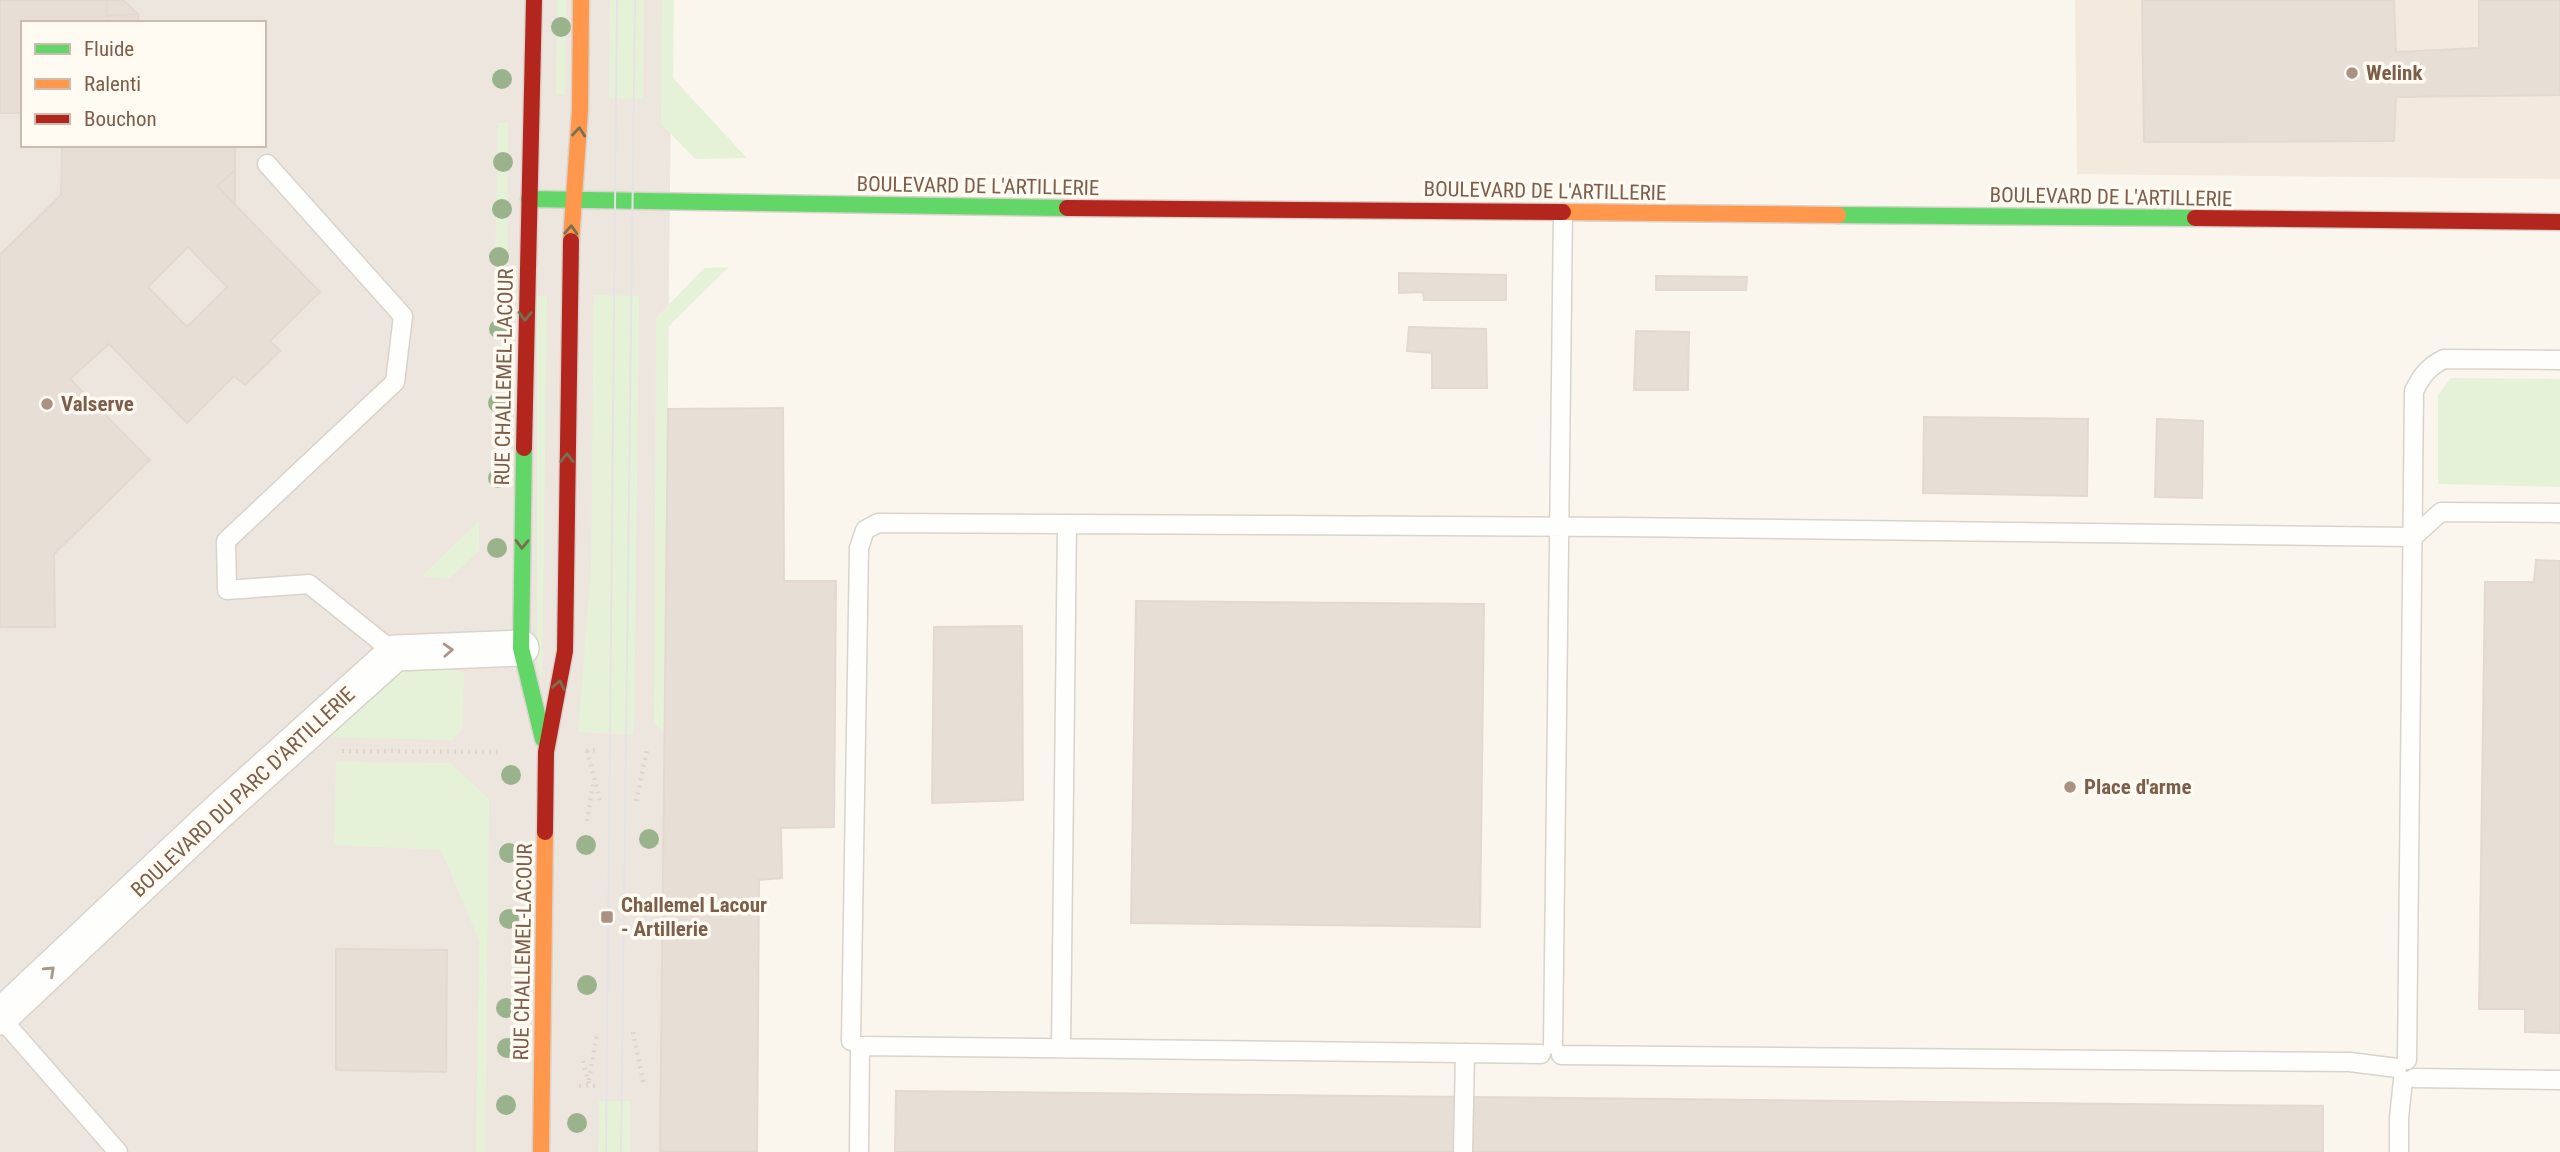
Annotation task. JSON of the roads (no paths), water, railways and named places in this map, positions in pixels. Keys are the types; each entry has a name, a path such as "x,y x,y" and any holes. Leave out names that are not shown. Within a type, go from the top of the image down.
{"street":[{"name":"RUE CHALLEMEL-LACOUR","path":"534,0 521,648 546,752"},
{"name":"RUE CHALLEMEL-LACOUR","path":"541,1152 546,752 565,651 569,282 572,200 580,110 581,0"},
{"name":"BOULEVARD DE L'ARTILLERIE","path":"529,199 2560,222"},
{"path":"395,653 521,648"},
{"name":"BOULEVARD DU PARC D'ARTILLERIE","path":"0,1017 285,751 395,653"}],"lane":[{"path":"267,164 403,316 395,382 226,541 227,590 309,584 395,653"},
{"path":"1552,1051 1563,212"},
{"path":"2399,1152 2399,1118 2405,1072 2414,391 2431,365 2444,359 2560,360"},
{"path":"859,1152 858,566 859,548 865,530 878,523 1558,526 2413,537 2441,512 2560,513"},
{"path":"1061,1048 1067,524"},
{"path":"0,1017 118,1152"},
{"path":"858,1046 1465,1053 1552,1051 2350,1062 2405,1072 2560,1080"},
{"path":"1463,1152 1465,1053"}],"tram line":[{"path":"606,1152 617,0"},
{"path":"621,1152 635,0"}],"place":[{"name":"Welink","path":"2352,73"},
{"name":"Valserve","path":"47,404"},
{"name":"Place d'arme","path":"2070,787"},
{"name":"Challemel Lacour - Artillerie","path":"607,917"}]}
